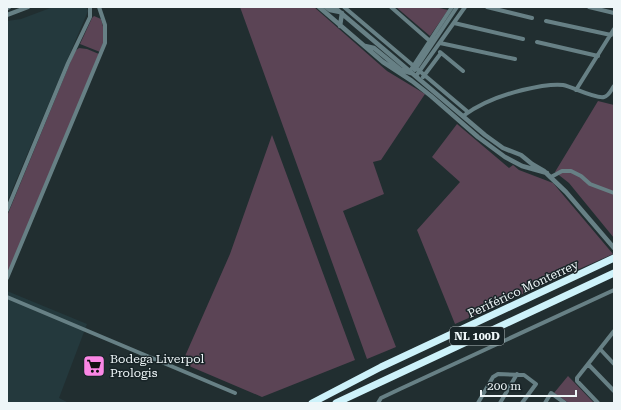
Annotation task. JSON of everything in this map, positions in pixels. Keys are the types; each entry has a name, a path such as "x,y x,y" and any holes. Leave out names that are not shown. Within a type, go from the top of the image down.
{"highway":[{"name":"Periférico Monterrey","path":"312,403 381,368 614,258"},
{"name":"Periférico Monterrey","path":"336,403 614,273"}],"street":[{"path":"7,15 28,7"},
{"path":"7,210 68,63 90,17 90,7"},
{"path":"7,278 105,43 105,25 98,7"},
{"path":"319,7 383,62 412,81 505,158 529,168 547,173"},
{"path":"326,7 330,10 342,13"},
{"path":"334,7 477,128 503,148 521,155 547,173 566,192 614,248"},
{"path":"391,7 431,42"},
{"path":"413,74 452,7"},
{"path":"431,42 457,7"},
{"path":"413,74 417,68 437,49 465,7"},
{"path":"487,7 532,18"},
{"path":"588,7 614,13"},
{"path":"340,26 342,13 346,8 468,112"},
{"path":"546,21 611,35"},
{"path":"454,23 523,39"},
{"path":"576,90 614,29"},
{"path":"537,42 598,56"},
{"path":"440,44 515,59"},
{"path":"363,45 374,48 401,70 413,74"},
{"path":"437,49 463,71"},
{"path":"421,80 442,53"},
{"path":"463,116 490,100 527,89 558,84 604,97 610,93 614,86"},
{"path":"551,177 562,171 571,171 581,176 590,184 614,193"},
{"path":"378,403 381,398 614,290"},
{"path":"7,298 235,393"},
{"path":"598,403 577,381 577,376 613,334"},
{"path":"600,349 614,364"},
{"path":"588,364 614,391"},
{"path":"500,403 517,374"},
{"path":"478,403 495,375 517,374 524,375 536,384 522,403"},
{"path":"545,403 551,393 565,403"}],"shaded area":[{"path":"53,7 86,7 88,11 7,202 7,21 21,19"},
{"path":"240,7 314,7 387,71 425,94 381,160 373,162 384,194 343,211 396,347 367,359"},
{"path":"396,7 435,7 448,10 430,36"},
{"path":"94,16 101,19 103,28 104,40 100,52 80,44"},
{"path":"79,48 87,49 99,54 7,275 7,216 75,51"},
{"path":"598,101 614,105 614,238 569,183 555,172"},
{"path":"457,124 509,168 513,165 519,170 553,183 613,254 455,324 417,230 460,182 432,157"},
{"path":"272,135 355,360 262,397 182,363 230,254"},
{"path":"7,291 87,324 59,398 69,403 7,403"},
{"path":"568,376 594,403 569,403 554,393"}],"place":[{"name":"Bodega Liverpol Prologis","path":"94,366"}]}
